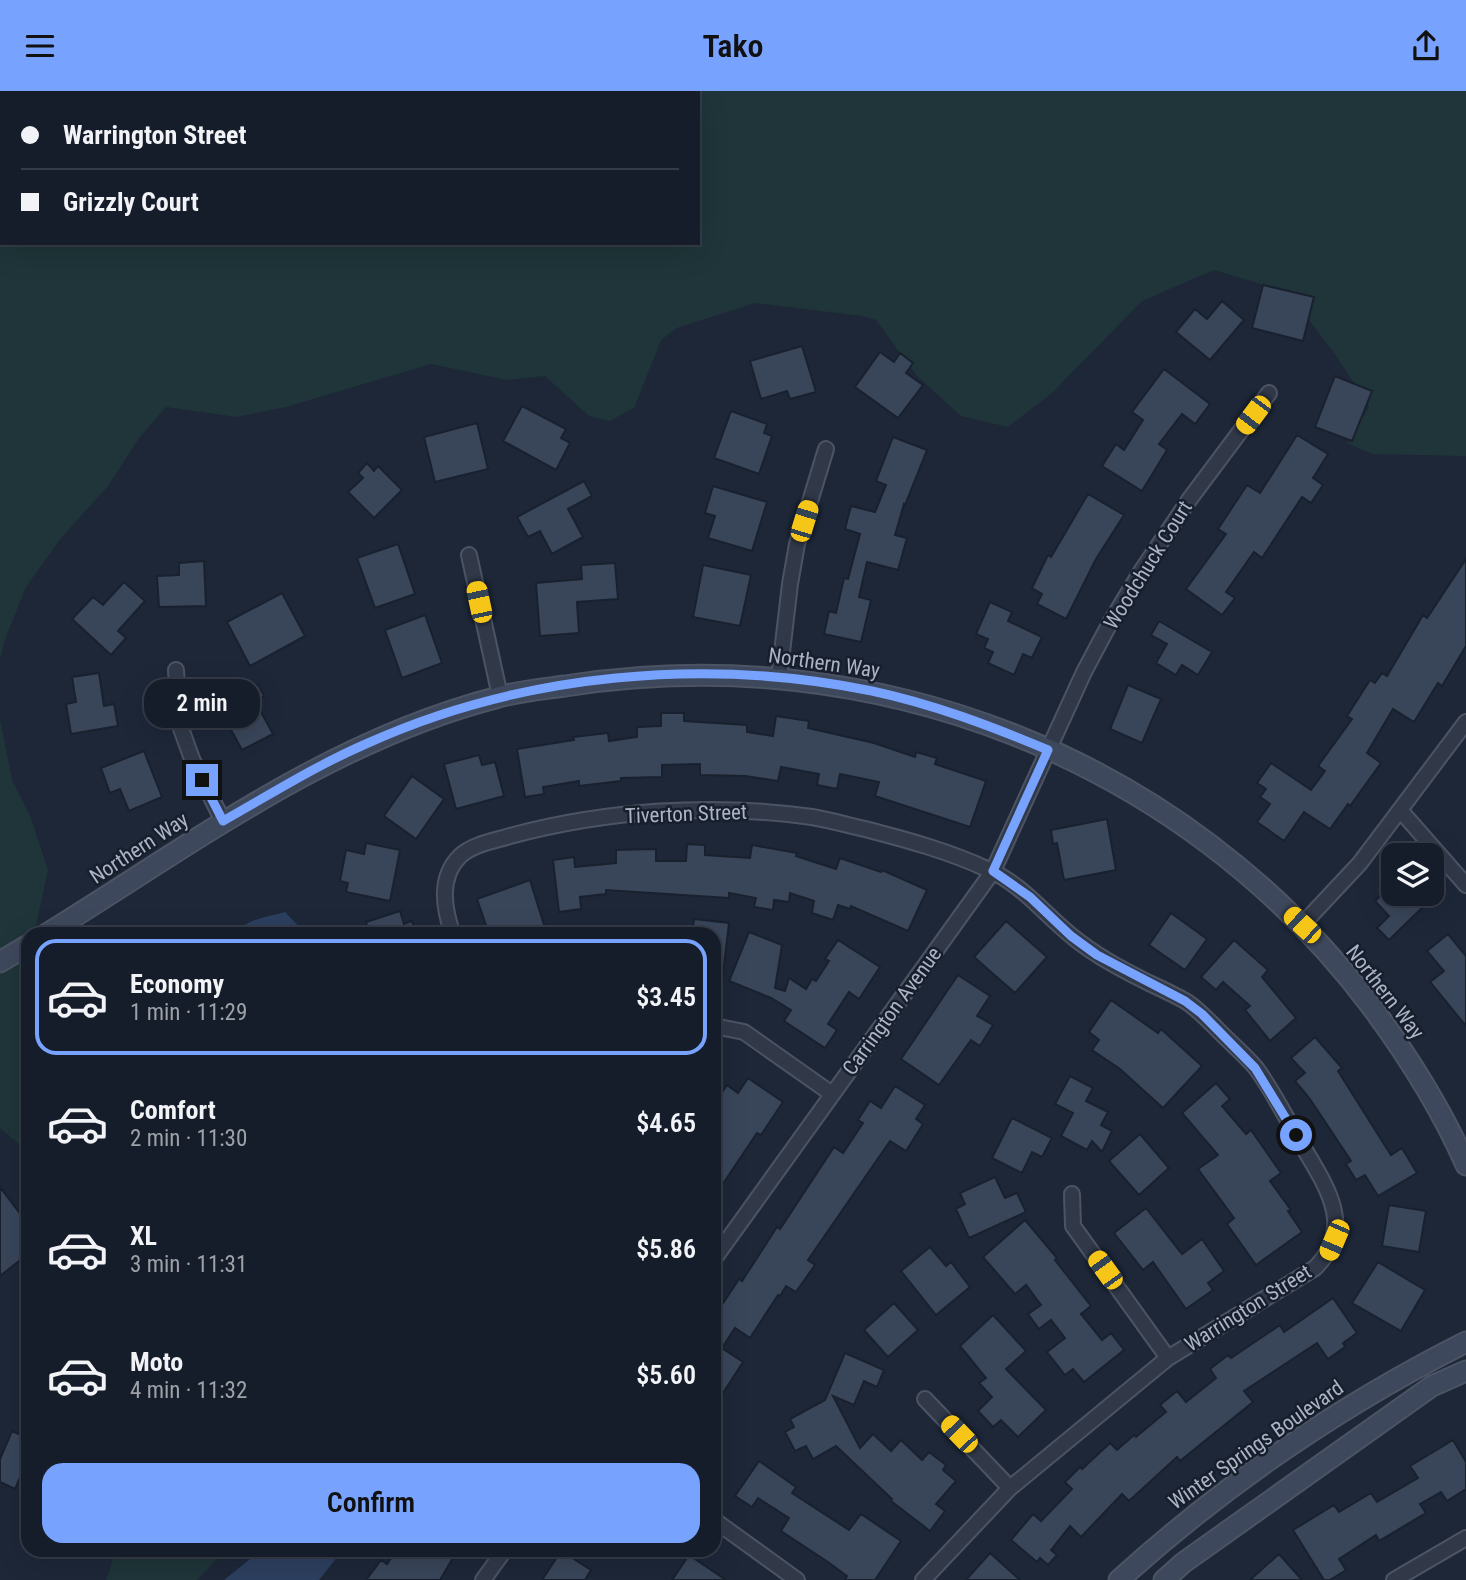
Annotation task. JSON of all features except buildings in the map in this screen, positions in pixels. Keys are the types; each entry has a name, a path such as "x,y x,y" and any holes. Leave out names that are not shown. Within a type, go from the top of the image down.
{"street":[{"name":"Woodchuck Court","path":"1048,750 1084,672 1142,570 1189,500 1269,393"},
{"path":"779,678 797,544 826,449"},
{"path":"469,555 500,696"},
{"path":"176,670 179,723 192,759 223,821"},
{"name":"Northern Way","path":"57,927 223,821 315,768 370,742 500,696 637,676 701,673 779,678 872,691 935,707 989,725 1048,750 1112,781 1164,811 1209,843 1302,925 1352,982 1394,1038 1427,1089 1466,1165"},
{"path":"1302,925 1340,887 1466,722"},
{"name":"Carrington Avenue","path":"721,1249 993,871 1048,750"},
{"path":"1400,810 1466,885"},
{"name":"Tiverton Street","path":"450,927 445,911 444,890 449,872 461,856 483,844 530,831 632,813 766,813 815,818 915,841 993,871"},
{"name":"Warrington Street","path":"923,1580 1010,1488 1168,1358 1315,1268 1327,1255 1334,1240 1336,1220 1331,1197 1311,1159 1255,1068 1202,1014 1185,1001 1097,955 1071,936 1030,897 993,871"},
{"path":"0,962 21,949"},
{"path":"721,1027 744,1032 832,1094"},
{"path":"1072,1194 1073,1226 1168,1358"},
{"name":"Winter Springs Boulevard","path":"1119,1580 1164,1539 1296,1440 1358,1400 1466,1342"},
{"path":"1164,1580 1183,1563 1432,1386 1466,1371"},
{"path":"925,1399 1010,1488"},
{"path":"721,1525 797,1580"},
{"path":"1394,1580 1466,1538"},
{"path":"483,1580 500,1557"}],"green space":[{"path":"700,91 1466,91 1466,456 1372,454 1347,443 1369,407 1337,357 1288,292 1214,270 1142,301 1052,393 1008,427 961,416 917,376 876,320 755,303 677,328 661,340 634,408 610,421 589,416 545,376 507,380 431,364 286,407 237,417 166,407 139,438 108,486 61,538 26,587 0,659 0,245 700,245"},
{"path":"0,719 12,780 31,818 48,870 36,927 21,927 21,939 0,952"},
{"path":"21,959 21,1146 0,1128 0,972"},
{"path":"114,1557 219,1557 197,1580 106,1580"}],"water":[{"path":"285,912 299,927 242,927 264,917"},
{"path":"253,1557 337,1557 319,1580 224,1580"}],"route":[{"path":"202,780 223,821 315,768 370,742 425,721 500,696 637,676 701,673 779,678 872,691 935,707 989,725 1048,750 993,871 1030,897 1071,936 1097,955 1185,1001 1202,1014 1255,1068 1296,1135"}]}
